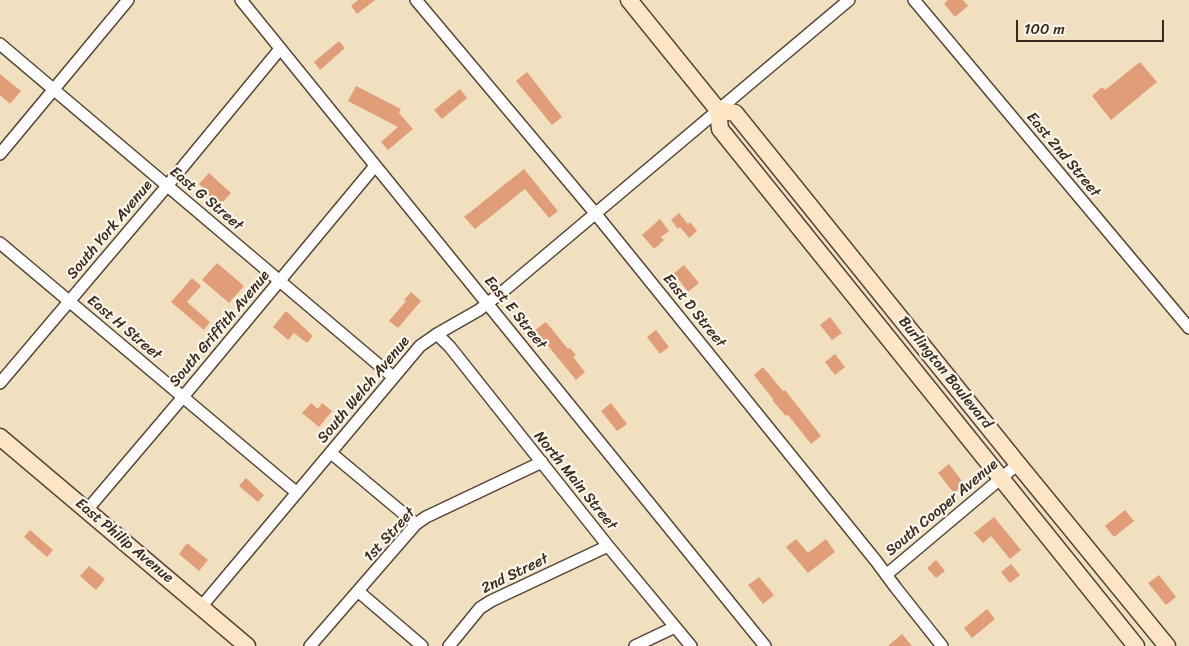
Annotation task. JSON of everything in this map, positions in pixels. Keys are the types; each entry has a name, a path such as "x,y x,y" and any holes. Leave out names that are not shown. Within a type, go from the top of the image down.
{"street":[{"name":"East E Street","path":"240,0 765,646"},
{"name":"East D Street","path":"416,0 595,213 942,646"},
{"name":"Burlington Boulevard","path":"629,0 718,110 720,129 1136,646"},
{"name":"South Welch Avenue","path":"201,607 420,346 479,310 507,288 848,0"},
{"name":"East 2nd Street","path":"914,0 1189,328"},
{"path":"0,154 122,2"},
{"name":"East G Street","path":"0,44 393,377"},
{"name":"South York Avenue","path":"0,383 280,49"},
{"name":"Burlington Boulevard","path":"718,110 735,113 1167,646"},
{"name":"South Griffith Avenue","path":"87,510 375,166"},
{"name":"East H Street","path":"0,243 297,493"},
{"name":"North Main Street","path":"437,334 450,347 690,646"},
{"name":"East Philip Avenue","path":"0,437 248,646"},
{"path":"331,453 416,524"},
{"name":"1st Street","path":"310,646 416,524 426,516 542,462"},
{"name":"South Cooper Avenue","path":"886,575 1018,464"},
{"name":"2nd Street","path":"448,646 480,608 491,601 608,546"},
{"path":"358,592 422,646"},
{"path":"635,646 675,627"}],"building":[{"path":"358,0 375,0 357,14 351,6"},
{"path":"948,0 963,0 968,6 955,17 944,4"},
{"path":"339,41 345,48 320,70 314,62"},
{"path":"1140,62 1157,82 1111,120 1092,96 1102,87 1105,90"},
{"path":"527,72 562,117 552,125 516,81"},
{"path":"0,74 21,91 10,104 0,95"},
{"path":"356,86 401,109 399,113 413,129 388,150 381,142 398,127 348,101"},
{"path":"460,89 467,98 442,119 434,110"},
{"path":"524,169 558,211 549,218 525,189 475,229 464,217"},
{"path":"209,173 231,193 220,205 199,184"},
{"path":"679,213 697,231 689,238 671,220"},
{"path":"660,219 669,231 661,237 664,240 654,249 642,235"},
{"path":"217,263 244,286 229,303 202,280"},
{"path":"684,265 699,283 688,292 674,273"},
{"path":"192,278 201,286 187,302 210,322 204,330 171,302"},
{"path":"411,292 421,301 398,328 389,321"},
{"path":"286,311 313,336 307,343 294,333 288,340 273,327"},
{"path":"830,317 842,333 832,340 820,325"},
{"path":"546,322 568,349 570,348 576,355 573,357 585,372 576,380 535,330"},
{"path":"656,330 669,347 660,354 647,337"},
{"path":"835,354 845,367 835,375 825,362"},
{"path":"763,367 783,391 785,390 821,436 811,444 788,415 786,416 772,400 754,375"},
{"path":"311,403 318,409 322,403 332,411 319,427 302,413"},
{"path":"611,403 627,424 617,431 601,411"},
{"path":"949,464 965,485 954,493 938,473"},
{"path":"246,478 264,495 258,502 239,486"},
{"path":"1125,510 1134,521 1114,537 1105,526"},
{"path":"994,517 1021,550 1010,559 991,536 983,543 974,533"},
{"path":"30,530 53,550 47,557 24,537"},
{"path":"796,539 808,553 826,539 835,552 808,573 786,547"},
{"path":"187,543 208,560 199,571 179,554"},
{"path":"936,560 945,571 936,578 927,568"},
{"path":"1011,564 1020,575 1010,583 1001,572"},
{"path":"89,566 105,579 96,590 80,576"},
{"path":"1159,575 1176,597 1166,605 1148,583"},
{"path":"759,577 774,595 763,604 748,585"},
{"path":"987,609 995,619 972,638 964,628"},
{"path":"902,634 912,646 888,646"}]}
